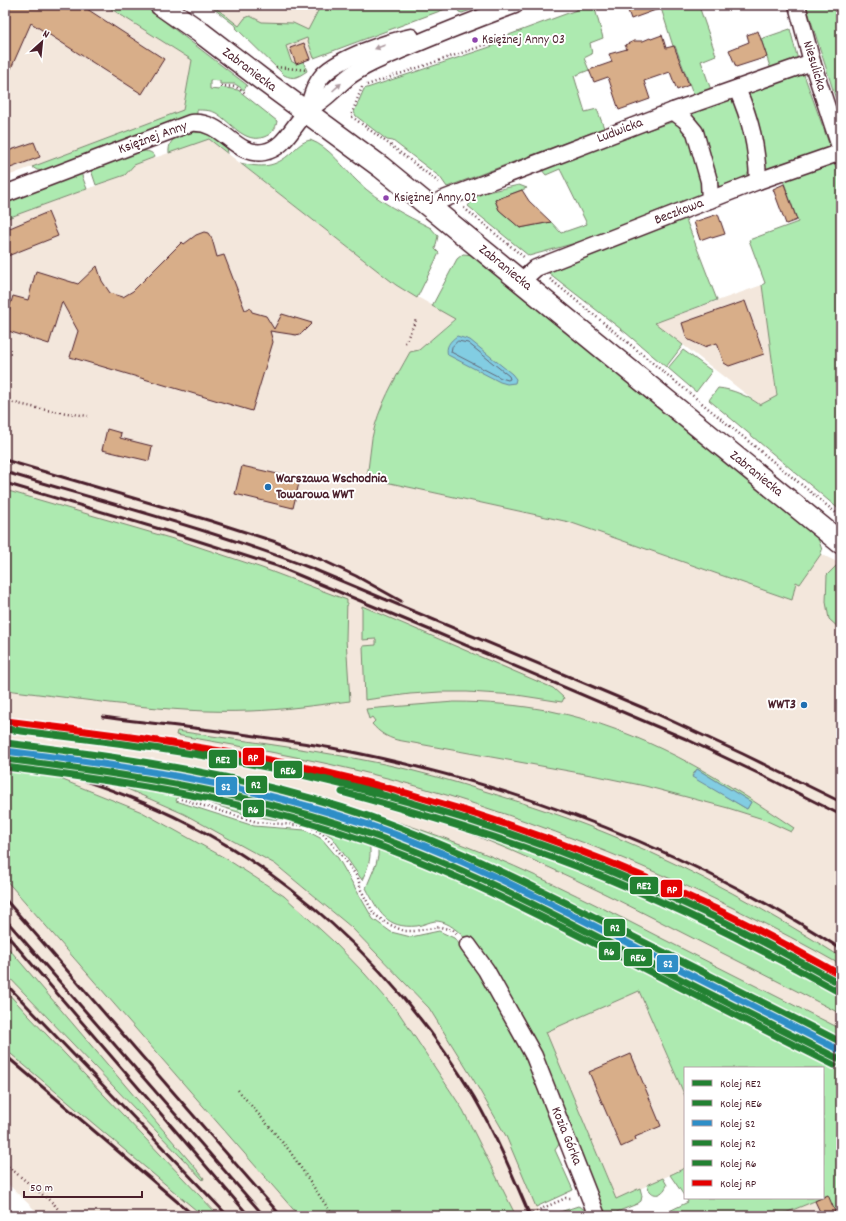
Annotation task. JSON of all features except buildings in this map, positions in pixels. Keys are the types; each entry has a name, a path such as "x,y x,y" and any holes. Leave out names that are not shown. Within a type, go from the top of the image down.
{"main road":[{"name":"Zabraniecka","path":"161,5 200,32 381,167 432,208 529,275 841,543"}],"street":[{"name":"Księżnej Anny","path":"5,194 191,123 207,124 219,130 241,148 248,151 264,152 273,149 281,144 307,112 315,87 323,76 337,64 396,40 444,31 515,5"},
{"name":"Niesulicka","path":"797,5 812,62 841,151"},
{"name":"Ludwicka","path":"432,208 441,200 451,196 673,111 812,62"},
{"path":"736,89 745,108 753,134 758,181"},
{"path":"673,111 685,120 695,132 709,181 710,200"},
{"name":"Beczkowa","path":"529,275 710,200 841,151"},
{"name":"Kozia Górka","path":"468,945 486,970 534,1056 597,1216"}],"path":[{"path":"497,41 362,87 351,116 439,182 455,201 529,275 841,517"},
{"path":"274,66 312,70"},
{"path":"221,86 236,87 247,94"},
{"path":"405,343 417,318"},
{"path":"5,401 46,410 88,416"},
{"path":"181,799 257,822 309,826 323,834 340,853 358,878 361,890 374,914 386,923 404,931 414,932 440,927 453,930 468,945"},
{"path":"238,1090 289,1150 333,1216"},
{"path":"5,1164 54,1204 63,1216"},
{"path":"525,1216 566,1198 590,1197"}],"shaded area":[{"path":"5,5 105,5 192,60 183,110 5,177"},
{"path":"209,5 457,5 296,64 279,59"},
{"path":"209,139 396,285 455,318 419,350 415,351 388,392 372,437 367,478 569,522 792,600 796,581 800,584 821,554 841,564 841,1063 515,894 424,852 368,832 308,814 210,790 139,777 93,773 184,814 275,864 351,927 429,1008 506,1136 541,1216 516,1216 463,1110 399,1013 365,974 334,942 284,896 225,858 142,812 58,778 5,766 5,219 125,175 134,165"},
{"path":"762,285 777,396 760,405 655,323"},
{"path":"5,879 299,1216 41,1216 5,1181"},
{"path":"639,991 684,1094 684,1168 616,1200 545,1031"},
{"path":"823,1199 837,1216 778,1216"}],"green space":[{"path":"105,5 143,5 247,85 244,90 235,84 220,84 220,81 210,80 210,89 219,90 220,87 238,90 277,121 273,131 264,137 250,137 238,131 216,113 197,110 197,114 183,117 44,171 37,170 32,167 183,110 192,60"},
{"path":"209,5 212,5 239,26 245,18 250,16 262,22 293,23 308,30 321,5 456,5 314,58 307,38 286,46 291,61 296,64 303,61 307,71 293,78 284,75 236,28 237,27"},
{"path":"456,5 486,5 462,13 459,12"},
{"path":"590,5 594,5 603,38 590,43 592,54 584,58 589,70 574,76 585,112 597,109 604,128 447,187 440,177 393,141 387,140 356,116 354,112 364,89 499,44 506,36"},
{"path":"660,5 713,5 700,9 716,55 701,61 711,90 694,96 675,46 673,46"},
{"path":"806,5 841,5 841,115"},
{"path":"790,29 798,60 771,70 761,39"},
{"path":"803,72 831,149 773,169 763,169 747,94"},
{"path":"725,98 734,100 742,109 750,168 746,178 721,187 716,184 691,120 690,112"},
{"path":"675,121 682,124 697,148 703,194 586,240 529,256 468,206 478,194 519,185 527,188 495,200 499,210 520,228 551,222 561,233 587,224 560,169 546,175 541,169 552,163 587,153 591,149"},
{"path":"194,132 208,134 216,138 227,147 228,154 209,139 169,153 169,147 173,140 180,136"},
{"path":"310,140 317,143 330,153 358,182 383,202 431,228 438,236 435,249 439,253 417,298 396,285 240,163 255,166 274,164 286,157 302,143"},
{"path":"141,151 151,152 155,157 134,165 125,175 96,185 91,170"},
{"path":"834,161 841,181 841,511 709,400 718,388 740,394 760,405 777,396 762,285 765,283 749,240 798,222 783,180"},
{"path":"81,173 87,189 5,219 5,202"},
{"path":"685,217 717,300 655,323 683,345 666,367 626,333 545,270"},
{"path":"463,254 475,255 818,538 822,550 821,554 800,584 796,582 792,600 569,522 367,478 372,438 378,415 410,352 419,350 455,319 432,306 457,259"},
{"path":"683,350 712,371 696,392 668,368"},
{"path":"5,490 187,543 262,568 347,600 346,639 350,701 275,710 220,711 158,708 5,690"},
{"path":"839,563 841,564 841,630 829,619 826,602 827,575"},
{"path":"362,606 553,688 564,698 562,702 517,695 440,692 365,700 363,646 376,645 376,639 362,640"},
{"path":"454,702 503,704 551,711 584,719 648,742 678,757 708,773 794,828 791,832 763,819 645,786 393,739 380,732 372,724 375,721 372,717 369,719 366,709","holes":["697,769 751,802 747,809 692,776"]},
{"path":"177,731 307,750 396,767 469,786 567,818 601,831 676,864 760,908 841,957 841,965 740,911 688,887 582,842 529,822 420,787 360,771 176,735"},
{"path":"5,766 58,778 142,812 225,858 284,896 334,942 365,974 399,1013 463,1110 516,1216 299,1216 5,879"},
{"path":"91,773 140,777 198,787 283,807 368,832 370,857 368,867 362,880 332,837 308,822 251,816 179,794 176,801 254,826 305,830 322,839 338,858 373,919 391,932 411,937 439,931 454,938 491,989 527,1062 555,1126 560,1143 555,1150 573,1190 536,1207 506,1136 429,1008 351,927 275,864 184,814"},
{"path":"264,784 322,799 409,826 437,835 493,857 598,906 841,1029 841,1044 498,871 407,832 334,807 263,787"},
{"path":"413,809 524,845 686,911 790,963 841,992 841,1014 638,910 543,864 511,850 412,812"},
{"path":"378,835 424,852 515,894 841,1063 841,1136 837,1139 841,1146 841,1216 837,1216 824,1198 824,1067 684,1067 684,1094 639,991 546,1032 616,1199 640,1188 642,1196 641,1201 637,1204 609,1215 604,1213 475,949 457,931 447,924 435,921 417,926 406,926 391,922 385,917 375,904 366,888 378,856"},
{"path":"5,944 204,1178 203,1180 5,973"},
{"path":"5,990 219,1216 203,1216 5,1049"},
{"path":"684,1168 684,1196 670,1175"},
{"path":"663,1178 667,1185 665,1189 660,1194 654,1194 651,1192 647,1185"},
{"path":"686,1199 820,1199 778,1216 659,1216 688,1202"},
{"path":"578,1206 584,1209 587,1216 548,1216"}],"water":[{"path":"457,336 470,340 512,374 516,379 515,383 507,384 500,382 448,355 447,349 449,344"},
{"path":"697,769 751,802 747,809 692,777"}],"railway":[{"path":"5,460 211,521 273,541 322,560 356,576 401,601"},
{"path":"5,472 199,529 313,569 646,709 841,802"},
{"path":"5,483 173,533 277,566 686,739 841,815"},
{"path":"103,717 304,743 400,763 466,780 597,824 660,851 722,880 782,913 841,949"},
{"path":"5,758 110,790 144,803 195,827 243,855 289,888 332,924 372,963 409,1005 443,1050 474,1097 490,1126 530,1216"},
{"path":"5,899 281,1216"},
{"path":"5,919 264,1216"},
{"path":"5,933 249,1216"},
{"path":"5,983 228,1216"},
{"path":"5,1055 194,1216"}],"rail line":[{"name":"RP","path":"6,721 153,740 263,759 353,779 459,809 563,845 666,886 716,909 795,949 841,975"},
{"name":"RE2","path":"5,729 226,759 351,787 457,816 561,852 662,893 745,932 841,984"},
{"name":"R2","path":"6,743 99,755 191,770 282,790 371,817 471,857 536,888 841,1042"},
{"name":"S2","path":"5,751 142,770 232,787 322,810 366,824 432,849 529,893 841,1051"},
{"name":"RE6","path":"196,753 289,770 379,792"},
{"name":"RE6","path":"5,759 142,778 232,795 320,818 398,844 431,857 561,918 837,1058"},
{"name":"R6","path":"5,767 141,786 231,803 319,826 397,852 495,894 834,1065"},
{"name":"RE6","path":"342,792 475,831 574,865 723,931 781,960 837,991"}],"place":[{"name":"Księżnej Anny 03","path":"475,40"},
{"name":"Księżnej Anny 02","path":"386,198"},
{"name":"Warszawa Wschodnia Towarowa WWT","path":"268,487"},
{"name":"WWT3","path":"804,705"}]}
